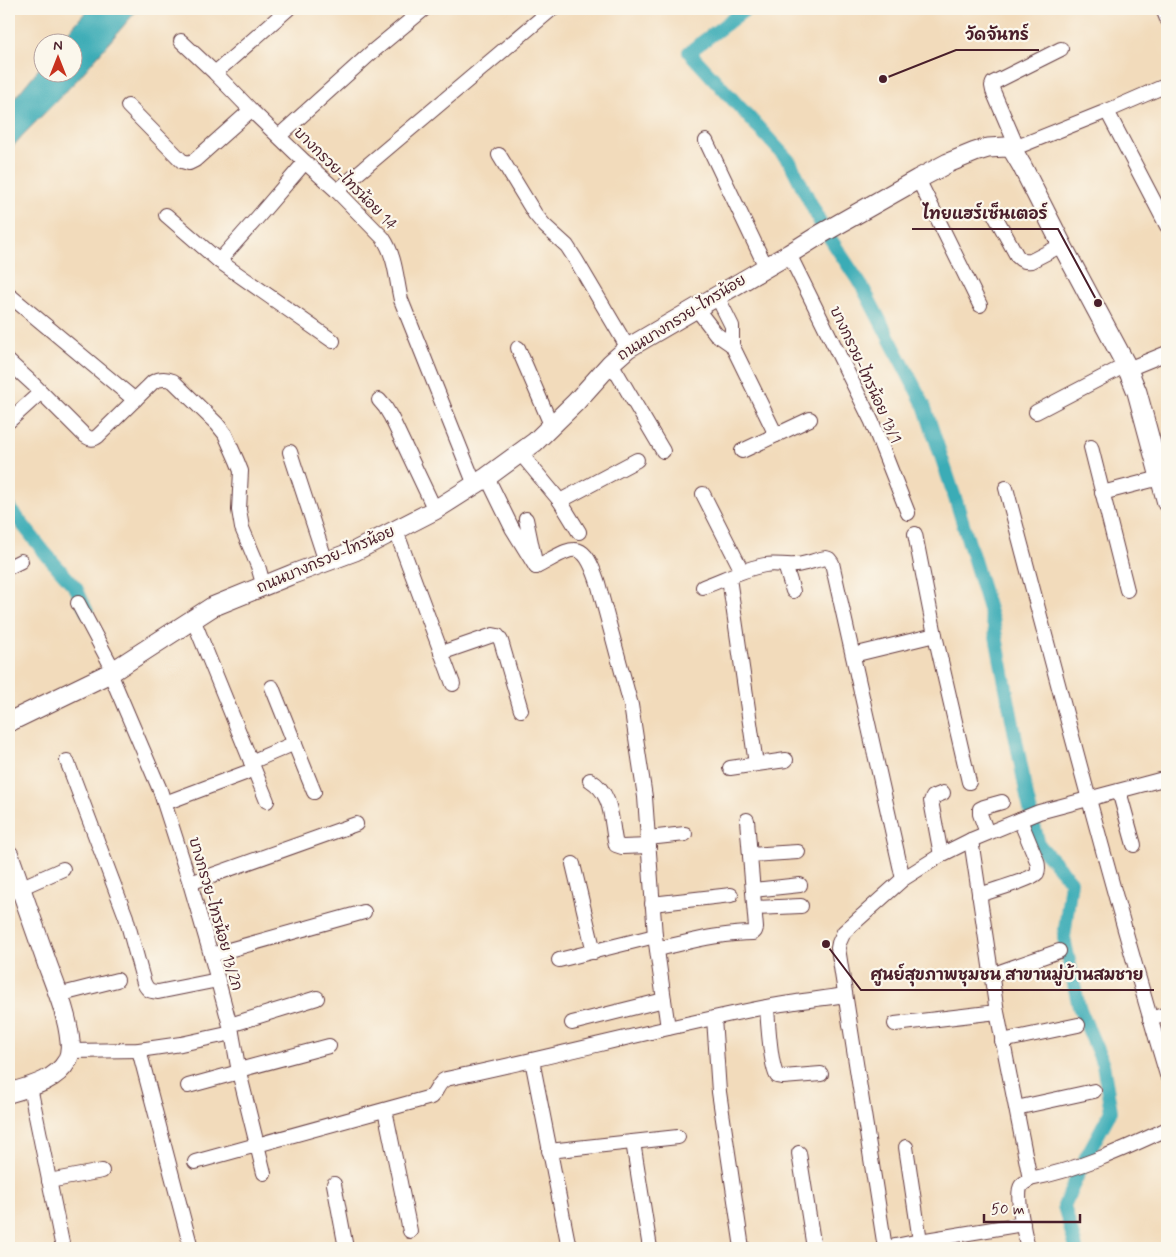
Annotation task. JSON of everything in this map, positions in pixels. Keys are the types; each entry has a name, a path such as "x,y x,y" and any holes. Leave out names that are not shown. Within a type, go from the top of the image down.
{"main road":[{"name":"ถนนบางกรวย-ไทรน้อย","path":"9,722 112,672 212,607 355,551 435,510 520,454 552,427 611,363 628,348 918,179 974,152 998,146 1014,148"},
{"path":"1014,148 1062,245 1127,367 1137,392 1164,488"},
{"path":"9,855 58,995 68,1028 70,1051 68,1059 58,1072 48,1079 9,1093"}],"street":[{"path":"215,72 288,9"},
{"path":"279,136 372,52 424,9"},
{"path":"337,191 552,9"},
{"path":"1162,9 1167,19"},
{"name":"บางกรวย-ไทรน้อย 14","path":"181,41 337,191 388,245 394,263 401,300 481,481 536,567"},
{"path":"1061,48 993,83 993,91 1014,148 1167,85"},
{"path":"128,106 182,160 189,163 195,160 251,110"},
{"path":"1107,111 1167,226"},
{"path":"706,141 766,267"},
{"path":"499,155 535,214 567,246 628,348"},
{"path":"219,261 305,162"},
{"path":"918,179 980,305"},
{"path":"994,214 1021,260 1031,262 1062,245"},
{"path":"166,215 219,261 333,341"},
{"name":"บางกรวย-ไทรน้อย 13/1","path":"789,254 872,422 908,513"},
{"path":"9,296 135,400"},
{"path":"717,296 732,326 732,345 776,435"},
{"path":"696,308 716,334 732,345"},
{"path":"518,348 552,427"},
{"path":"1036,412 1127,367 1167,353"},
{"path":"9,362 42,392 83,434 92,439 98,436 153,382 159,379 174,381 225,434 241,470 238,510 242,528 258,566 264,587"},
{"path":"611,363 663,451"},
{"path":"9,421 42,392"},
{"path":"379,400 391,417 435,510"},
{"path":"742,451 810,419"},
{"path":"1091,447 1127,590"},
{"path":"290,452 326,562"},
{"path":"520,454 560,501 578,532"},
{"path":"560,501 637,460"},
{"path":"1006,488 1088,798 1167,1075"},
{"path":"1102,493 1164,488"},
{"path":"703,494 742,571"},
{"path":"526,519 536,567 571,550 577,549 588,558 631,705 645,798 652,904 668,1028"},
{"path":"396,531 453,684"},
{"path":"915,534 935,635 969,782"},
{"path":"703,587 729,578 742,571 767,565 801,565 818,559 830,559 904,879"},
{"path":"785,565 793,591"},
{"path":"729,578 756,764"},
{"name":"บางกรวย-ไทรน้อย 13/2ก","path":"78,603 112,672 164,803 190,883 218,980 264,1173"},
{"path":"193,619 248,768 267,801"},
{"path":"441,653 493,635 498,636 520,710"},
{"path":"853,655 935,635"},
{"path":"272,687 314,792"},
{"path":"164,803 248,768 295,743"},
{"path":"730,768 786,760"},
{"path":"66,761 126,917 147,988 150,991 158,992 218,980"},
{"path":"1023,1224 958,1242 920,1241 885,1248 838,948 841,938 844,932 904,879 940,855 986,833 1039,812 1167,778"},
{"path":"590,780 598,785 609,804 616,845 622,847 685,834"},
{"path":"1119,791 1134,845"},
{"path":"940,855 931,801 933,797 943,793"},
{"path":"986,833 980,809 1002,802"},
{"path":"979,895 1024,880 1038,871 1039,867 1023,819"},
{"path":"560,960 594,952 656,943 755,932 755,908 747,820"},
{"path":"190,883 356,824"},
{"path":"971,840 1002,1041 1030,1179"},
{"path":"750,855 798,852"},
{"path":"573,864 594,952"},
{"path":"20,888 63,869"},
{"path":"753,890 800,886"},
{"path":"652,904 731,895"},
{"path":"755,908 801,906"},
{"path":"211,955 364,912"},
{"path":"991,975 1059,951"},
{"path":"58,995 117,980"},
{"path":"195,1162 425,1099 436,1091 441,1081 446,1079 714,1018 767,1007 845,995"},
{"path":"70,1051 140,1050 181,1044 231,1029 317,998"},
{"path":"572,1023 664,1000"},
{"path":"767,1007 772,1060 777,1076 821,1074"},
{"path":"895,1024 997,1012"},
{"path":"1150,1019 1167,1014"},
{"path":"714,1018 719,1092 742,1248"},
{"path":"1002,1041 1078,1025"},
{"path":"188,1086 329,1046"},
{"path":"140,1050 191,1248"},
{"path":"532,1060 569,1248"},
{"path":"30,1087 63,1248"},
{"path":"1016,1108 1094,1091"},
{"path":"385,1110 410,1231"},
{"path":"1028,1248 1018,1192 1021,1186 1030,1179 1086,1164 1124,1150 1167,1129"},
{"path":"549,1151 678,1137"},
{"path":"633,1142 650,1248"},
{"path":"906,1147 920,1241"},
{"path":"799,1153 814,1248"},
{"path":"49,1182 102,1171"},
{"path":"334,1184 346,1248"}],"water":[{"path":"88,9 138,9 82,74 82,32 68,32"},
{"path":"32,77 32,82 75,82 9,151 9,105"}],"waterway":[{"path":"746,9 689,52 790,162 822,226 863,288 924,405 958,507 994,626 1027,797 1039,845 1071,881 1064,938 1079,1007 1103,1064 1111,1111 1086,1157 1064,1206 1076,1248"},
{"path":"9,507 45,553 76,588 87,612"}],"place":[{"name":"วัดจันทร์","path":"883,79"},
{"name":"ไทยแฮร์เซ็นเตอร์","path":"1098,303"},
{"name":"ศูนย์สุขภาพชุมชน สาขาหมู่บ้านสมชาย","path":"826,944"}]}
